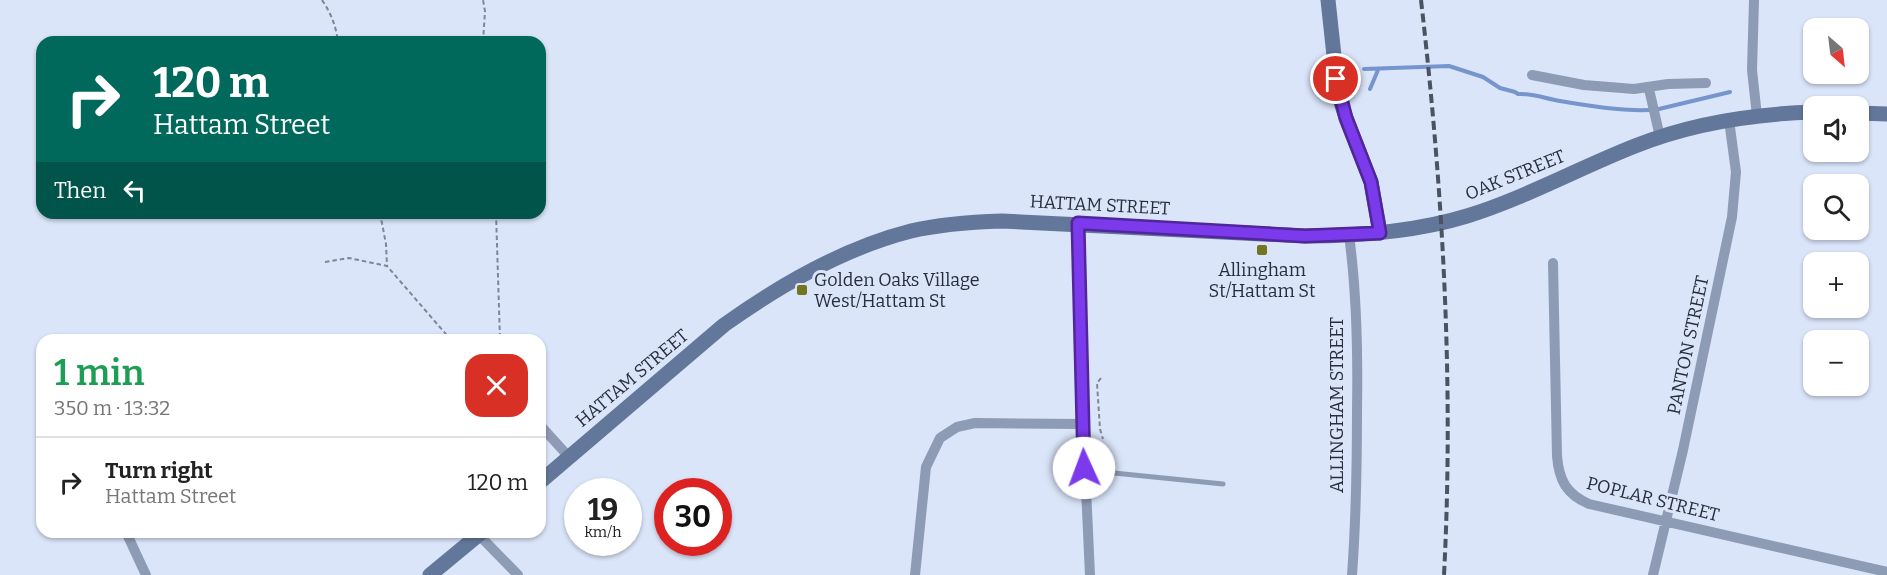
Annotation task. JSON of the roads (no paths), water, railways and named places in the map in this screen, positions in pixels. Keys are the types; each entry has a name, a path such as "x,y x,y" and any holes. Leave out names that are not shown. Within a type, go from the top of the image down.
{"main road":[{"path":"1328,0 1338,93 1371,182 1380,233"},
{"name":"OAK STREET","path":"1380,233 1442,223 1479,212 1660,137 1729,120 1803,113"},
{"path":"1869,113 1887,114"},
{"name":"HATTAM STREET","path":"546,477 724,325 783,286 844,255 891,237 934,226 993,221 1078,223 1305,236 1380,233"},
{"path":"430,575 476,538"}],"street":[{"path":"1754,0 1752,70 1757,116"},
{"path":"1532,75 1584,85 1634,89 1649,89 1668,84 1706,83"},
{"path":"1649,89 1660,137"},
{"name":"PANTON STREET","path":"1653,575 1667,520 1732,217 1735,197 1735,164 1729,120"},
{"path":"1078,223 1084,468 1090,575"},
{"name":"ALLINGHAM STREET","path":"1349,235 1356,293 1358,341 1357,481 1352,575"},
{"name":"POPLAR STREET","path":"1553,262 1557,456 1560,477 1570,494 1589,504 1887,572"},
{"path":"915,575 926,467 940,438 957,427 975,423 1083,424"},
{"path":"546,432 569,457"},
{"path":"129,538 146,575"},
{"path":"485,538 519,575"}],"lane":[{"path":"1084,468 1223,484"}],"waterway":[{"path":"1364,69 1449,66 1483,77 1500,88 1518,94 1604,108 1649,110"},
{"path":"1370,89 1378,70"},
{"path":"1659,109 1730,92"}],"railway":[{"path":"1421,0 1435,143 1445,287 1448,431 1444,575"}],"place":[{"name":"Allingham St/Hattam St","path":"1262,250"},
{"name":"Golden Oaks Village West/Hattam St","path":"802,290"}]}
